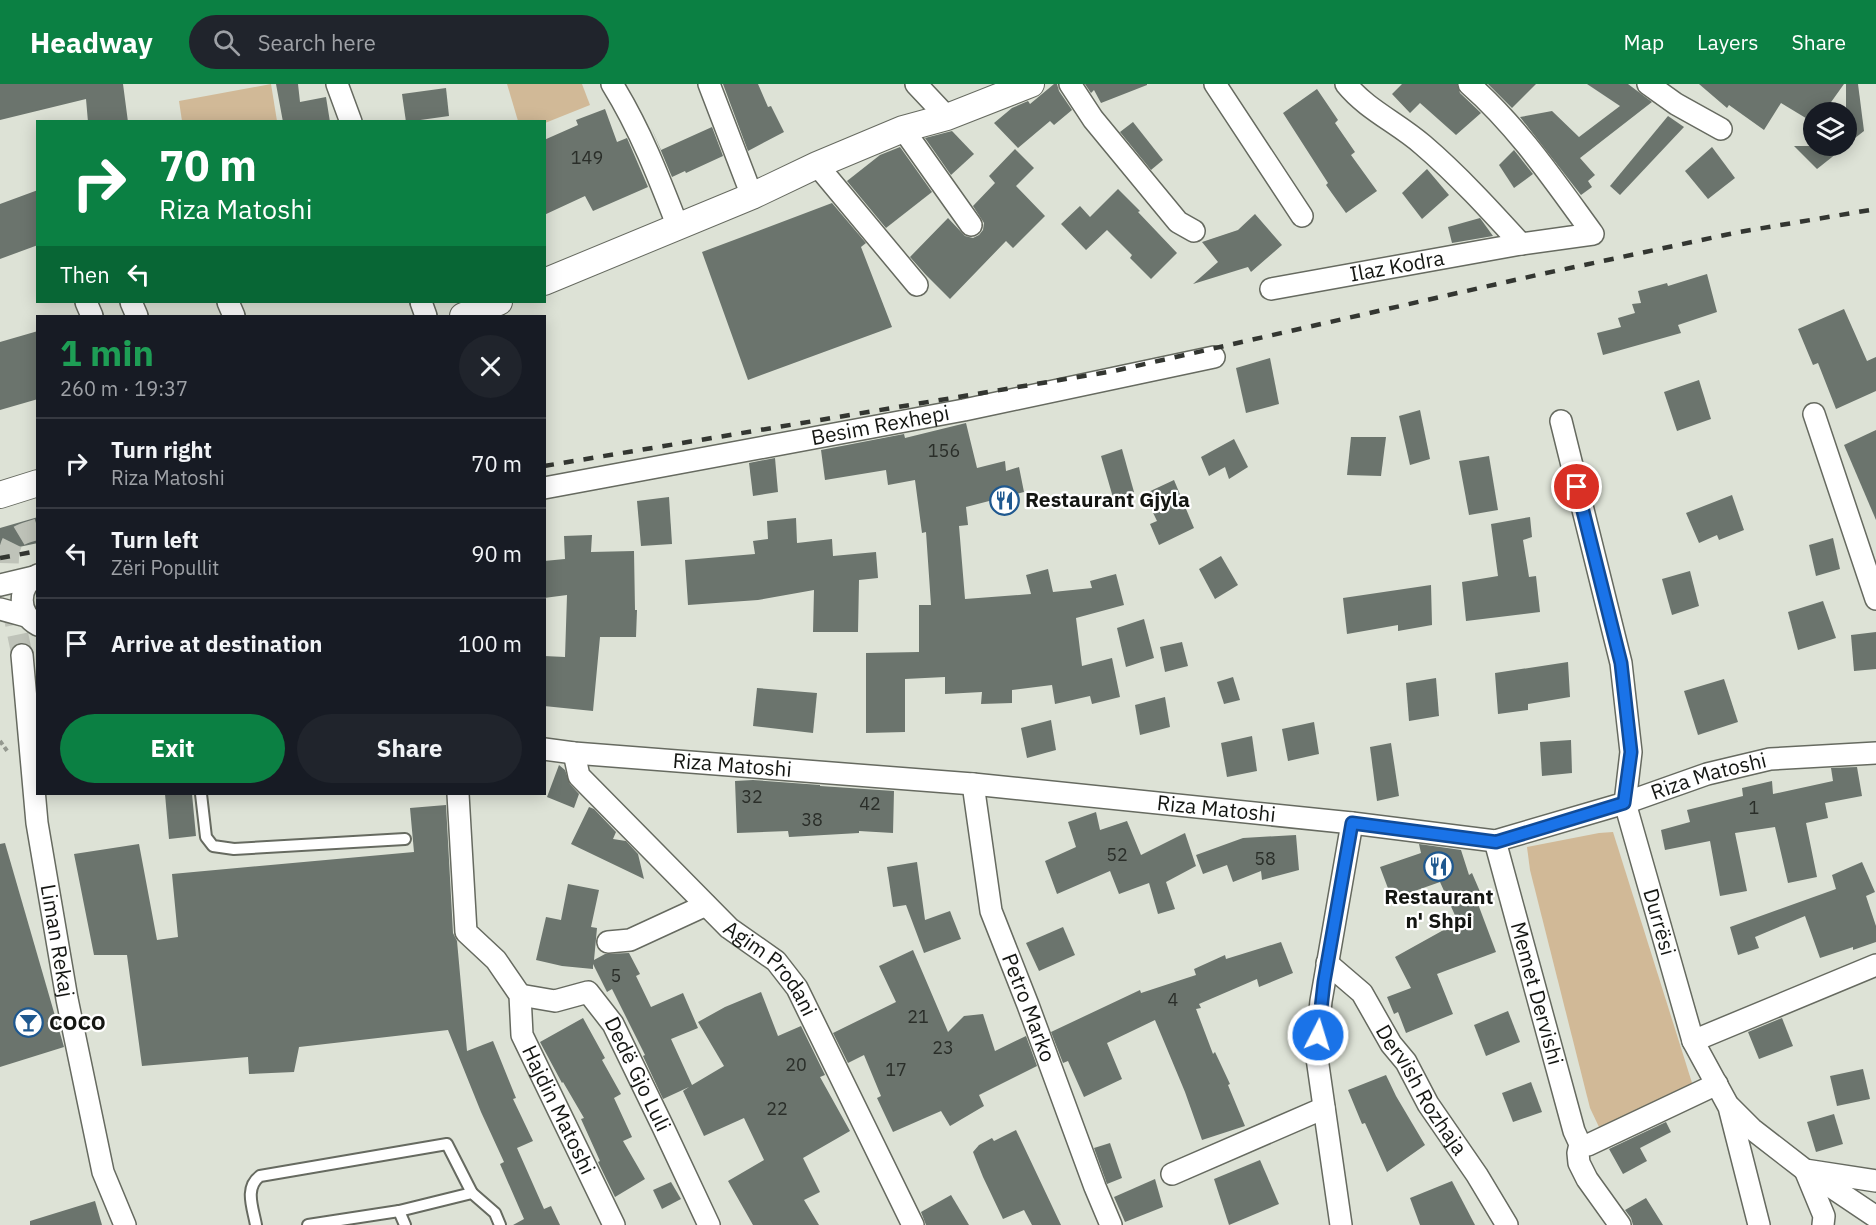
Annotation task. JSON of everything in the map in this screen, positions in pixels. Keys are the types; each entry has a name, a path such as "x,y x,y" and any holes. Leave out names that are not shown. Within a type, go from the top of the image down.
{"street":[{"path":"337,84 350,120"},
{"path":"612,84 630,113 654,165 678,227"},
{"path":"709,84 752,196"},
{"path":"916,84 947,117"},
{"path":"546,281 752,196 903,129 947,117 1031,84"},
{"path":"1071,84 1093,119 1178,222 1194,231"},
{"path":"1215,84 1302,216"},
{"path":"1346,84 1356,97 1421,143 1481,200 1521,244"},
{"name":"Ilaz Kodra","path":"1271,289 1521,244 1593,234 1546,169 1487,100 1469,84"},
{"path":"1656,92 1721,129"},
{"path":"903,129 971,225"},
{"path":"818,165 917,285"},
{"path":"466,315 496,303"},
{"name":"Besim Rexhepi","path":"546,488 964,410 1214,357"},
{"path":"1814,414 1876,599"},
{"path":"1561,421 1621,663 1631,752 1624,803"},
{"path":"0,495 36,484"},
{"path":"0,585 36,576"},
{"path":"32,620 22,608 21,599 27,583 36,576"},
{"path":"0,609 32,620"},
{"name":"Liman Rekaj","path":"22,656 34,756 37,823 67,999 103,1172 125,1225"},
{"name":"Riza Matoshi","path":"546,748 574,753 973,784 1352,823 1496,842 1624,803 1707,774 1770,759 1876,753"},
{"name":"Agim Prodani","path":"574,753 579,777 729,928 776,961 797,988 913,1225"},
{"name":"Petro Marko","path":"973,784 991,911 1111,1225"},
{"path":"458,795 466,932 496,960 520,995"},
{"name":"Durrësi","path":"1624,803 1693,1041 1729,1107 1759,1225"},
{"path":"1341,1225 1316,1051 1327,963 1352,823"},
{"name":"Memet Dervishi","path":"1496,842 1574,1131 1580,1144 1579,1162 1587,1179 1620,1225"},
{"path":"608,942 630,940 706,905"},
{"name":"Dervish Rozhaja","path":"1327,963 1362,993 1391,1044 1406,1062 1428,1104 1477,1175 1507,1225"},
{"path":"1693,1041 1876,965"},
{"name":"Dedë Gjo Luli","path":"520,995 555,1001 588,992 613,1024 709,1225"},
{"name":"Hajdin Matoshi","path":"520,995 522,1035 614,1225"},
{"path":"1580,1144 1588,1145 1717,1084"},
{"name":"Durrësi","path":"1729,1107 1752,1129 1805,1170 1876,1216"},
{"path":"1172,1174 1324,1108"},
{"name":"Durrësi","path":"1805,1170 1876,1181"},
{"name":"Durrësi","path":"1805,1170 1824,1216 1823,1225"}],"lane":[{"path":"201,795 206,837 213,846 234,849 405,839"},
{"path":"256,1225 250,1187 253,1181 260,1176 447,1144 472,1193 495,1213 500,1225"},
{"path":"308,1225 399,1210 472,1193"},
{"path":"399,1210 405,1225"}],"shaded area":[{"path":"271,84 277,120 182,120 179,101"},
{"path":"507,84 582,84 590,105 546,123 546,120 518,120"},
{"path":"1613,832 1693,1086 1599,1127 1590,1108 1530,870 1527,847"}],"building":[{"path":"0,84 123,84 128,120 88,120 86,99 0,120"},
{"path":"276,84 298,84 300,102 326,97 330,120 283,120"},
{"path":"723,84 758,84 768,107 771,106 784,132 748,151"},
{"path":"1057,84 1072,110 1054,125 1050,121 1018,148 994,123 1012,108 1028,101 1030,104"},
{"path":"1085,84 1147,85 1101,103 1094,90 1091,93"},
{"path":"1402,84 1457,84 1460,93 1481,113 1456,135 1420,103 1410,113 1392,94"},
{"path":"1488,84 1536,84 1512,108"},
{"path":"1587,84 1628,84 1652,102 1580,158 1595,175 1588,181 1592,187 1581,195 1520,117 1552,111 1579,137 1620,106"},
{"path":"1699,84 1844,84 1831,102 1803,102 1803,116 1781,103 1764,130 1729,105 1727,108"},
{"path":"1846,84 1858,84 1864,131 1857,136 1857,102 1846,102"},
{"path":"446,88 449,116 406,120 402,94"},
{"path":"1317,89 1338,120 1335,123 1355,152 1351,155 1377,191 1346,213 1326,185 1328,183 1283,113"},
{"path":"605,109 617,142 627,138 648,187 593,211 585,196 546,214 546,139 578,125 576,120"},
{"path":"1668,116 1684,127 1620,195 1610,186"},
{"path":"1133,122 1163,160 1151,170 1120,132"},
{"path":"651,127 661,150 712,127 723,156 672,177"},
{"path":"952,131 974,154 951,175 925,138"},
{"path":"1794,146 1803,146 1803,155"},
{"path":"900,147 932,192 886,228 847,181 880,155"},
{"path":"1712,147 1735,178 1708,199 1685,171"},
{"path":"1015,149 1034,168 1016,186 1045,216 1013,248 1006,241 950,299 910,257 948,218 965,236 973,238 979,235 984,223 973,206 995,183 989,176"},
{"path":"1514,150 1533,174 1514,188 1499,165"},
{"path":"1804,156 1833,156 1817,169"},
{"path":"1427,169 1449,195 1422,219 1402,193"},
{"path":"1118,189 1177,253 1151,279 1130,258 1132,255 1107,230 1086,250 1061,224 1080,206 1090,217"},
{"path":"36,191 36,246 0,259 0,204"},
{"path":"832,203 866,243 861,247 892,327 748,380 702,252"},
{"path":"1255,214 1282,245 1251,272 1248,267 1193,284 1218,262 1202,242 1238,230"},
{"path":"1480,218 1493,236 1452,243 1448,227"},
{"path":"1707,274 1717,312 1678,325 1681,333 1603,355 1597,333 1621,327 1618,318 1635,313 1632,304 1641,303 1638,291 1667,283 1668,286"},
{"path":"1844,309 1867,361 1876,357 1876,391 1836,409 1818,363 1813,365 1798,329"},
{"path":"36,332 36,400 0,410 0,342"},
{"path":"1270,358 1279,404 1246,413 1236,368"},
{"path":"1699,380 1711,419 1677,431 1664,392"},
{"path":"1420,410 1430,459 1410,465 1399,416"},
{"path":"966,423 977,468 1005,461 1006,471 1019,467 1024,492 966,507 968,525 959,526 965,599 1031,594 1026,575 1048,569 1053,592 1092,588 1090,581 1116,574 1124,605 1076,618 1082,666 1112,658 1120,697 1092,704 1090,696 1055,704 1052,685 1012,690 1012,703 981,704 982,692 945,694 945,677 905,679 905,732 866,733 866,653 919,652 919,605 931,605 926,532 922,533 915,480 888,485 886,470 825,480 821,450 904,434 905,438"},
{"path":"1876,430 1876,520 1844,445"},
{"path":"1351,437 1386,437 1381,476 1347,475"},
{"path":"1234,439 1248,467 1229,479 1225,467 1209,476 1201,457"},
{"path":"1122,449 1134,492 1114,501 1101,456"},
{"path":"1489,456 1498,510 1469,515 1459,461"},
{"path":"775,458 778,492 753,496 749,463"},
{"path":"1174,480 1194,528 1159,545 1150,524 1157,521 1144,494"},
{"path":"1732,495 1744,530 1719,540 1717,535 1699,543 1686,513"},
{"path":"669,497 672,544 641,546 637,501"},
{"path":"1530,517 1532,537 1523,540 1529,577 1536,576 1540,612 1466,621 1462,582 1498,576 1491,524"},
{"path":"36,518 36,543 0,551 0,528"},
{"path":"796,518 797,543 832,539 833,556 876,552 878,578 859,580 858,632 813,632 814,590 758,600 688,605 685,560 755,554 753,541 768,539 767,521"},
{"path":"592,535 591,552 634,551 636,637 600,637 593,711 546,706 546,656 565,657 567,595 546,598 546,561 565,559 564,536"},
{"path":"1833,538 1840,569 1816,576 1809,545"},
{"path":"1221,556 1238,585 1215,599 1199,569"},
{"path":"1690,571 1699,606 1672,615 1662,579"},
{"path":"1431,585 1432,625 1398,631 1398,625 1347,634 1343,598"},
{"path":"1823,601 1836,638 1798,650 1788,612"},
{"path":"1144,619 1154,658 1126,667 1117,628"},
{"path":"1876,632 1876,669 1854,671 1851,635"},
{"path":"1182,642 1188,666 1165,672 1160,647"},
{"path":"1568,662 1570,697 1528,704 1528,710 1498,714 1495,673"},
{"path":"1233,677 1240,700 1224,704 1217,682"},
{"path":"1436,678 1439,716 1409,721 1406,683"},
{"path":"1724,679 1738,722 1698,735 1684,691"},
{"path":"757,688 817,693 813,733 753,726"},
{"path":"1165,697 1170,727 1140,735 1135,705"},
{"path":"1051,720 1056,750 1027,758 1021,728"},
{"path":"1314,722 1319,754 1288,761 1282,729"},
{"path":"1252,736 1257,771 1227,777 1221,743"},
{"path":"1571,740 1572,773 1542,776 1540,742"},
{"path":"1391,743 1399,796 1377,801 1370,747"},
{"path":"559,765 565,770 570,784 579,794 574,808 547,797"},
{"path":"1857,767 1862,796 1825,803 1828,818 1806,823 1817,877 1788,883 1775,827 1735,833 1747,891 1720,896 1710,841 1665,850 1661,830 1690,822 1687,810 1743,796 1742,788 1772,781 1773,794 1833,781 1831,768"},
{"path":"753,780 894,791 893,833 859,831 859,833 789,837 788,831 737,833 735,781"},
{"path":"165,795 192,795 196,836 169,839"},
{"path":"446,805 453,933 457,941 467,1051 493,1041 516,1098 513,1099 533,1141 517,1148 544,1209 551,1206 560,1225 513,1225 524,1219 500,1164 504,1162 448,1030 299,1047 294,1072 249,1074 248,1057 142,1066 127,955 94,955 74,854 139,844 157,940 178,937 172,874 414,852 410,808"},
{"path":"589,807 594,809 616,832 613,839 626,841 638,854 644,879 571,844"},
{"path":"1096,812 1100,830 1127,821 1141,855 1185,833 1196,866 1166,882 1175,909 1158,914 1149,883 1119,894 1110,871 1057,894 1045,861 1076,847 1068,822"},
{"path":"1296,835 1299,870 1262,880 1261,871 1233,882 1227,865 1203,874 1196,855 1243,838"},
{"path":"5,843 64,1047 0,1067 0,844"},
{"path":"1419,844 1461,850 1469,875 1472,873 1484,901 1478,904 1496,952 1437,974 1453,1014 1406,1033 1398,1012 1394,1014 1387,997 1411,988 1395,957 1458,922 1440,882 1392,899 1380,867 1421,853"},
{"path":"917,862 925,920 950,911 961,939 924,953 906,905 893,907 887,867"},
{"path":"1862,862 1875,892 1866,896 1876,926 1876,942 1820,958 1805,916 1755,937 1759,948 1738,955 1730,927 1836,889 1832,875"},
{"path":"568,884 599,890 591,927 597,928 594,960 605,954 629,953 640,974 636,976 651,1007 683,993 698,1028 671,1039 692,1085 724,1066 698,1022 725,1007 761,992 778,1036 801,1026 825,1075 820,1077 850,1131 803,1158 820,1192 804,1200 819,1225 753,1225 728,1181 764,1160 744,1118 704,1136 683,1091 689,1087 663,1099 643,1056 645,1055 612,989 607,992 593,964 593,969 562,966 536,960 546,917 561,920"},
{"path":"1063,927 1075,955 1039,971 1026,943"},
{"path":"1281,942 1293,973 1259,987 1257,979 1199,1004 1201,1008 1196,1009 1213,1054 1215,1052 1230,1084 1228,1085 1245,1126 1202,1140 1155,1020 1107,1043 1122,1079 1084,1097 1068,1061 1063,1063 1051,1032 1140,990 1141,993 1196,975 1194,969 1225,955 1226,959"},
{"path":"913,950 948,1032 964,1016 983,1014 995,1051 1026,1036 1037,1066 979,1095 984,1106 950,1126 941,1111 893,1132 877,1098 881,1096 864,1055 848,1063 833,1033 896,1002 879,966"},
{"path":"1508,1011 1520,1042 1486,1056 1474,1025"},
{"path":"583,1018 621,1094 614,1098 632,1137 623,1141 645,1179 615,1197 581,1119 584,1118 540,1042"},
{"path":"1782,1018 1793,1046 1759,1059 1748,1032"},
{"path":"1863,1069 1870,1099 1837,1106 1830,1076"},
{"path":"1386,1075 1425,1145 1387,1172 1365,1123 1362,1124 1348,1090"},
{"path":"1531,1082 1542,1112 1513,1122 1502,1093"},
{"path":"1834,1114 1843,1144 1816,1152 1807,1122"},
{"path":"1666,1122 1671,1132 1640,1148 1647,1161 1623,1174 1609,1149"},
{"path":"1016,1130 1061,1225 1032,1225 1024,1210 1003,1219 983,1177 973,1152 979,1145 992,1138 994,1141"},
{"path":"1110,1143 1122,1178 1107,1184 1094,1148"},
{"path":"1260,1160 1279,1204 1229,1225 1214,1179"},
{"path":"1155,1179 1163,1207 1125,1222 1114,1197"},
{"path":"1452,1181 1475,1225 1420,1225 1410,1198"},
{"path":"671,1182 681,1199 662,1209 653,1190"},
{"path":"951,1195 969,1225 926,1225 921,1212"},
{"path":"1646,1198 1663,1225 1633,1225 1625,1210"},
{"path":"95,1201 102,1225 30,1225 30,1221"}],"tunnel":[{"path":"22,655 11,596 9,551 18,536 36,530"}],"railway":[{"path":"546,466 1114,371 1537,275 1739,232 1876,209"},
{"path":"0,558 36,551"}],"place":[{"name":"Restaurant Gjyla","path":"1004,500"},
{"name":"Restaurant n' Shpi","path":"1439,866"},
{"name":"COCO","path":"28,1023"}],"route":[{"path":"1318,1035 1324,982 1352,823 1496,842 1624,803 1631,752 1621,663 1577,487"}]}
